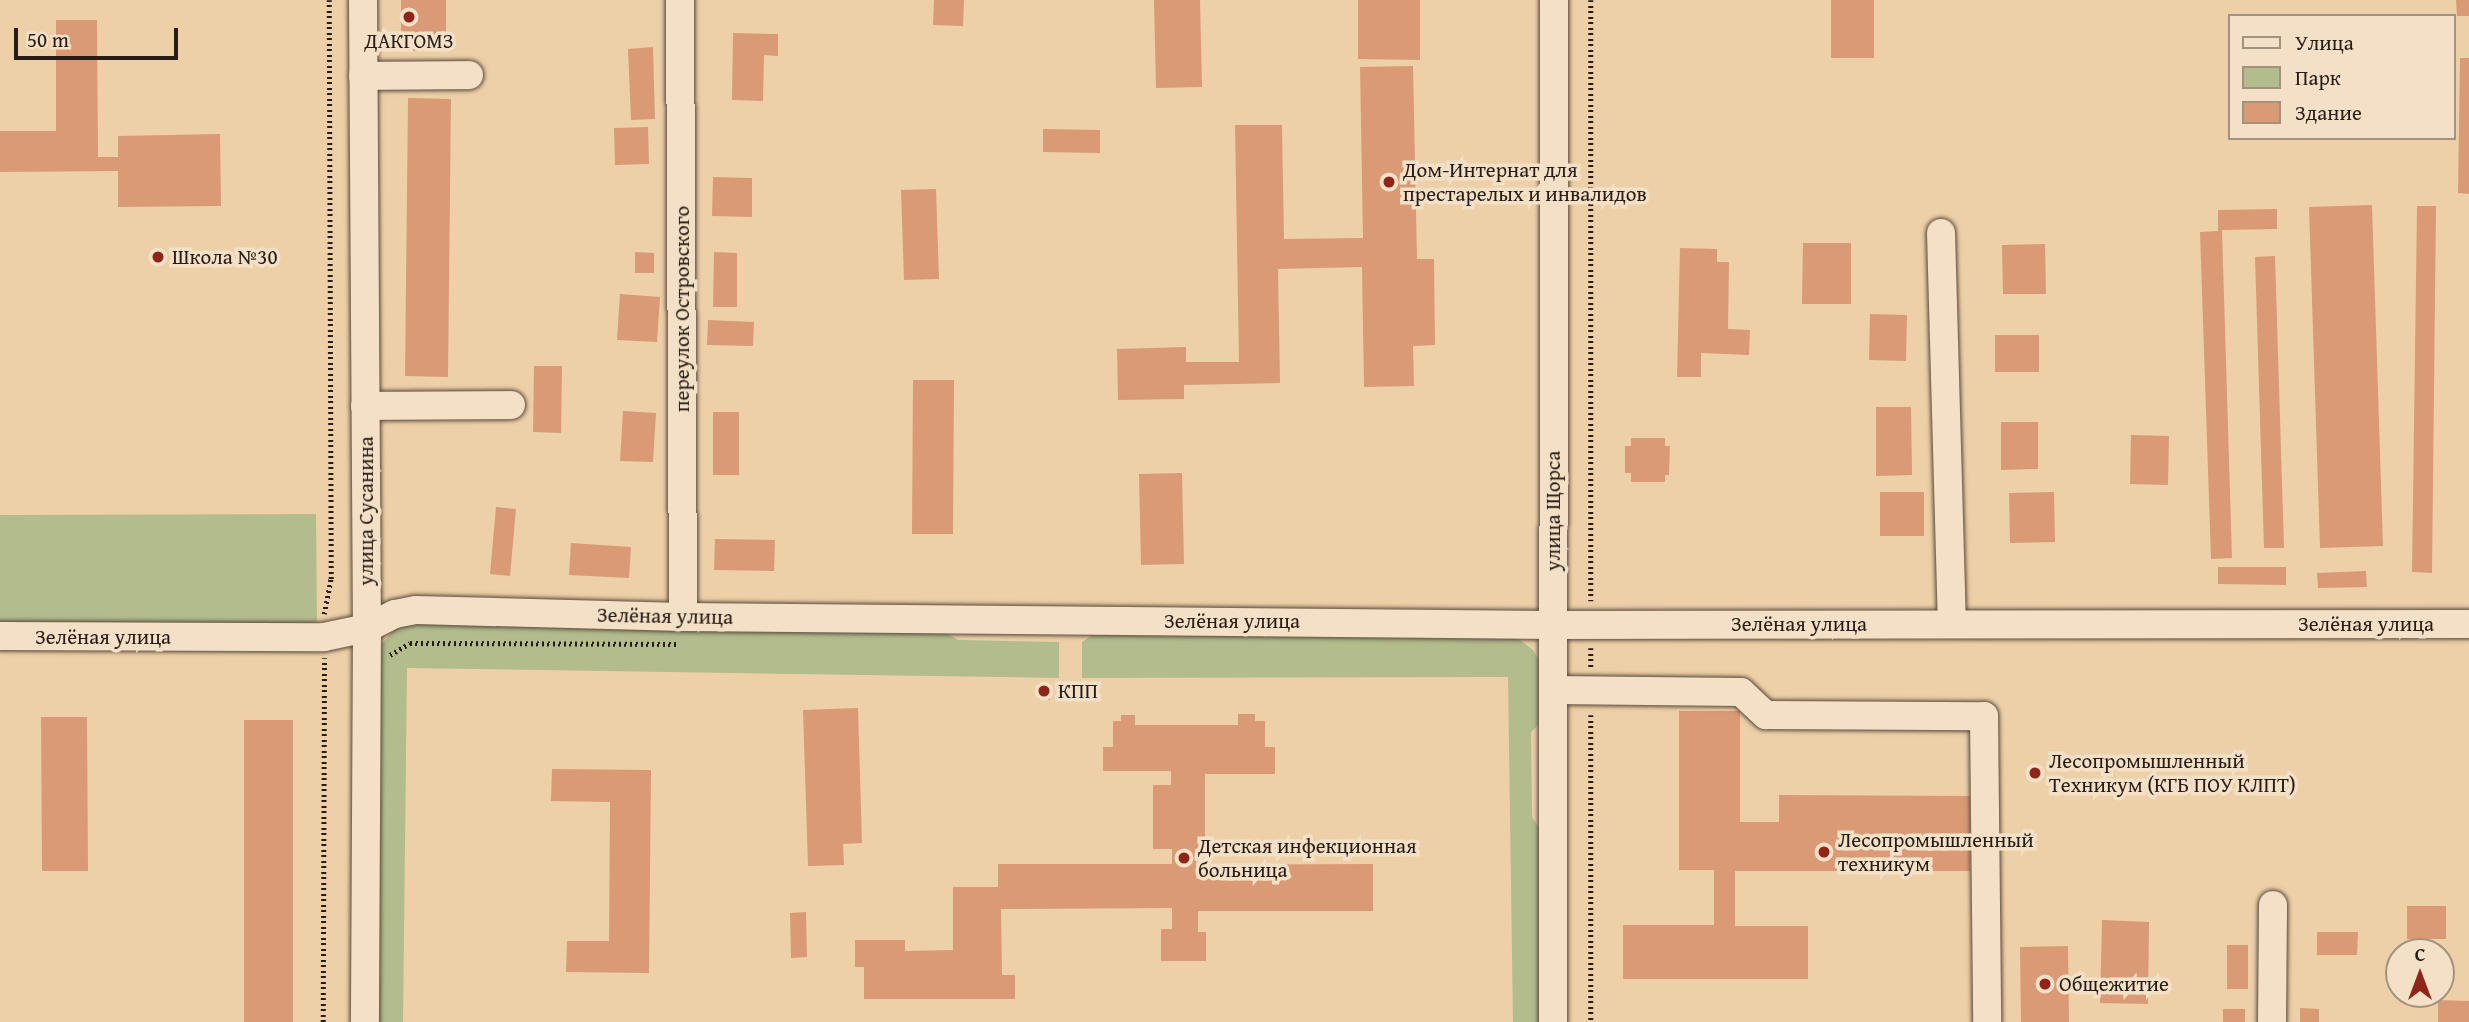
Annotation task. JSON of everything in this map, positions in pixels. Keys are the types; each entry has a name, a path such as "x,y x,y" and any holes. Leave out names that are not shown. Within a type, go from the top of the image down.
{"street":[{"name":"улица Сусанина","path":"363,0 367,628 365,1022"},
{"name":"переулок Островского","path":"680,0 685,631"},
{"name":"улица Щорса","path":"1553,1022 1554,0"},
{"path":"363,76 469,75"},
{"path":"1941,233 1952,624"},
{"path":"365,406 511,405"},
{"name":"Зелёная улица","path":"0,636 324,647 395,614 416,610 685,631 1553,625 2469,624"},
{"path":"1553,690 1741,692 1766,715 1984,716 1987,1022"},
{"path":"2272,1022 2273,905"}],"path":[{"path":"323,1022 324,647 331,579 329,0"},
{"path":"1591,0 1591,1022"},
{"path":"324,647 367,659 383,659 410,643 685,631"}],"green space":[{"path":"316,514 317,623 0,624 0,515"},
{"path":"416,621 940,629 958,640 1059,642 1059,678 407,668 403,1022 377,1022 380,646 399,624"},
{"path":"1098,631 1498,635 1518,639 1532,649 1543,665 1543,720 1531,732 1532,817 1544,835 1543,1022 1513,1022 1508,677 1082,678 1082,642"}],"building":[{"path":"401,0 446,0 446,51 401,51"},
{"path":"934,0 964,0 963,26 933,25"},
{"path":"1154,0 1200,0 1202,87 1156,88"},
{"path":"1358,0 1420,0 1420,60 1358,59"},
{"path":"1831,0 1874,0 1874,58 1831,58"},
{"path":"2456,0 2469,0 2469,16 2457,16"},
{"path":"56,20 97,20 98,157 118,157 118,136 220,134 221,206 118,207 118,171 0,172 0,131 56,131"},
{"path":"733,33 778,34 778,56 764,55 763,101 732,100"},
{"path":"653,47 655,119 631,120 628,49"},
{"path":"2460,58 2469,58 2469,194 2458,193"},
{"name":"Дом-Интернат для престарелых и инвалидов","path":"1413,66 1417,259 1434,259 1435,345 1413,346 1414,386 1364,387 1362,267 1278,269 1280,383 1184,385 1184,399 1118,400 1117,349 1186,347 1186,362 1239,362 1235,125 1282,125 1284,239 1363,238 1360,67"},
{"path":"408,98 451,99 448,377 405,376"},
{"path":"648,127 649,164 615,165 614,128"},
{"path":"1043,129 1100,130 1100,153 1043,152"},
{"path":"713,177 752,178 752,217 712,216"},
{"path":"936,189 939,279 904,280 901,190"},
{"path":"2372,205 2383,546 2320,548 2309,207"},
{"path":"2417,206 2436,206 2432,573 2412,572"},
{"path":"2277,209 2277,229 2222,230 2232,558 2211,559 2200,232 2218,231 2218,210"},
{"path":"1803,243 1851,243 1851,304 1802,304"},
{"path":"2045,244 2046,294 2003,294 2002,245"},
{"path":"1680,248 1717,249 1717,262 1729,262 1728,329 1750,330 1749,355 1701,353 1701,377 1677,377"},
{"path":"635,252 654,253 654,273 635,273"},
{"path":"714,252 737,253 737,307 713,307"},
{"path":"2275,256 2284,548 2264,548 2255,257"},
{"path":"620,294 660,297 657,342 617,340"},
{"path":"1870,314 1907,315 1906,361 1869,360"},
{"path":"708,320 754,322 753,346 707,345"},
{"path":"1995,335 2039,335 2039,372 1995,372"},
{"path":"534,366 562,366 561,433 533,432"},
{"path":"913,380 954,380 953,534 912,534"},
{"path":"1876,407 1911,407 1912,475 1876,476"},
{"path":"623,411 656,413 653,462 620,461"},
{"path":"713,412 739,412 739,475 713,475"},
{"path":"2001,422 2038,422 2038,469 2001,470"},
{"path":"2131,435 2169,436 2168,485 2130,484"},
{"path":"1631,438 1665,438 1665,446 1670,446 1669,475 1665,475 1665,482 1631,482 1631,473 1625,473 1625,446 1631,446"},
{"path":"1182,473 1184,564 1141,565 1139,474"},
{"path":"1880,492 1924,492 1924,536 1880,536"},
{"path":"2054,492 2055,542 2010,543 2009,493"},
{"path":"496,507 516,509 510,576 490,574"},
{"path":"715,539 775,540 774,571 714,570"},
{"path":"571,543 631,547 629,578 569,575"},
{"path":"2218,567 2286,567 2286,585 2218,584"},
{"path":"2366,571 2367,587 2318,588 2317,573"},
{"name":"КПП","path":"1038,683 1050,683 1050,700 1038,699"},
{"path":"858,708 862,843 843,844 844,865 808,866 803,710"},
{"name":"Лесопромышленный техникум","path":"1679,711 1740,711 1740,822 1779,822 1779,795 1970,796 1970,871 1735,871 1735,926 1808,926 1808,979 1623,979 1623,925 1714,925 1714,870 1679,870"},
{"name":"Детская инфекционная больница","path":"1238,714 1255,714 1255,721 1265,721 1265,747 1275,747 1275,774 1205,774 1205,851 1196,851 1196,865 1373,864 1373,911 1198,911 1198,932 1206,932 1206,961 1161,961 1161,929 1172,929 1172,908 1001,909 1002,975 1015,975 1015,999 864,999 864,967 855,967 855,940 905,940 905,951 953,950 953,887 998,887 998,864 1172,864 1172,849 1153,849 1153,785 1171,785 1171,771 1103,771 1103,747 1113,747 1113,721 1121,721 1121,715 1135,715 1135,725 1238,725"},
{"path":"41,717 87,717 88,871 42,871"},
{"path":"244,720 293,720 293,1022 244,1022"},
{"path":"552,769 651,770 649,973 566,972 567,941 609,941 610,802 551,801"},
{"path":"2407,906 2446,906 2446,938 2407,938"},
{"path":"806,912 807,957 791,958 790,913"},
{"path":"2102,920 2149,922 2148,1004 2100,1003"},
{"path":"2317,932 2358,932 2357,955 2317,955"},
{"path":"2227,945 2248,945 2248,989 2227,989"},
{"name":"Общежитие","path":"2068,946 2069,1022 2021,1022 2020,947"},
{"path":"2455,1001 2469,1001 2469,1022 2438,1022 2438,1008 2455,1008"},
{"path":"2300,1008 2319,1009 2319,1022 2300,1022"},
{"path":"2223,1009 2245,1009 2245,1022 2223,1022"}],"place":[{"name":"ДАКГОМЗ","path":"409,17"},
{"name":"Дом-Интернат для престарелых и инвалидов","path":"1389,182"},
{"name":"Школа №30","path":"158,257"},
{"name":"КПП","path":"1044,691"},
{"name":"Лесопромышленный Техникум (КГБ ПОУ КЛПТ)","path":"2035,773"},
{"name":"Лесопромышленный техникум","path":"1824,852"},
{"name":"Детская инфекционная больница","path":"1184,858"},
{"name":"Общежитие","path":"2045,984"}]}
